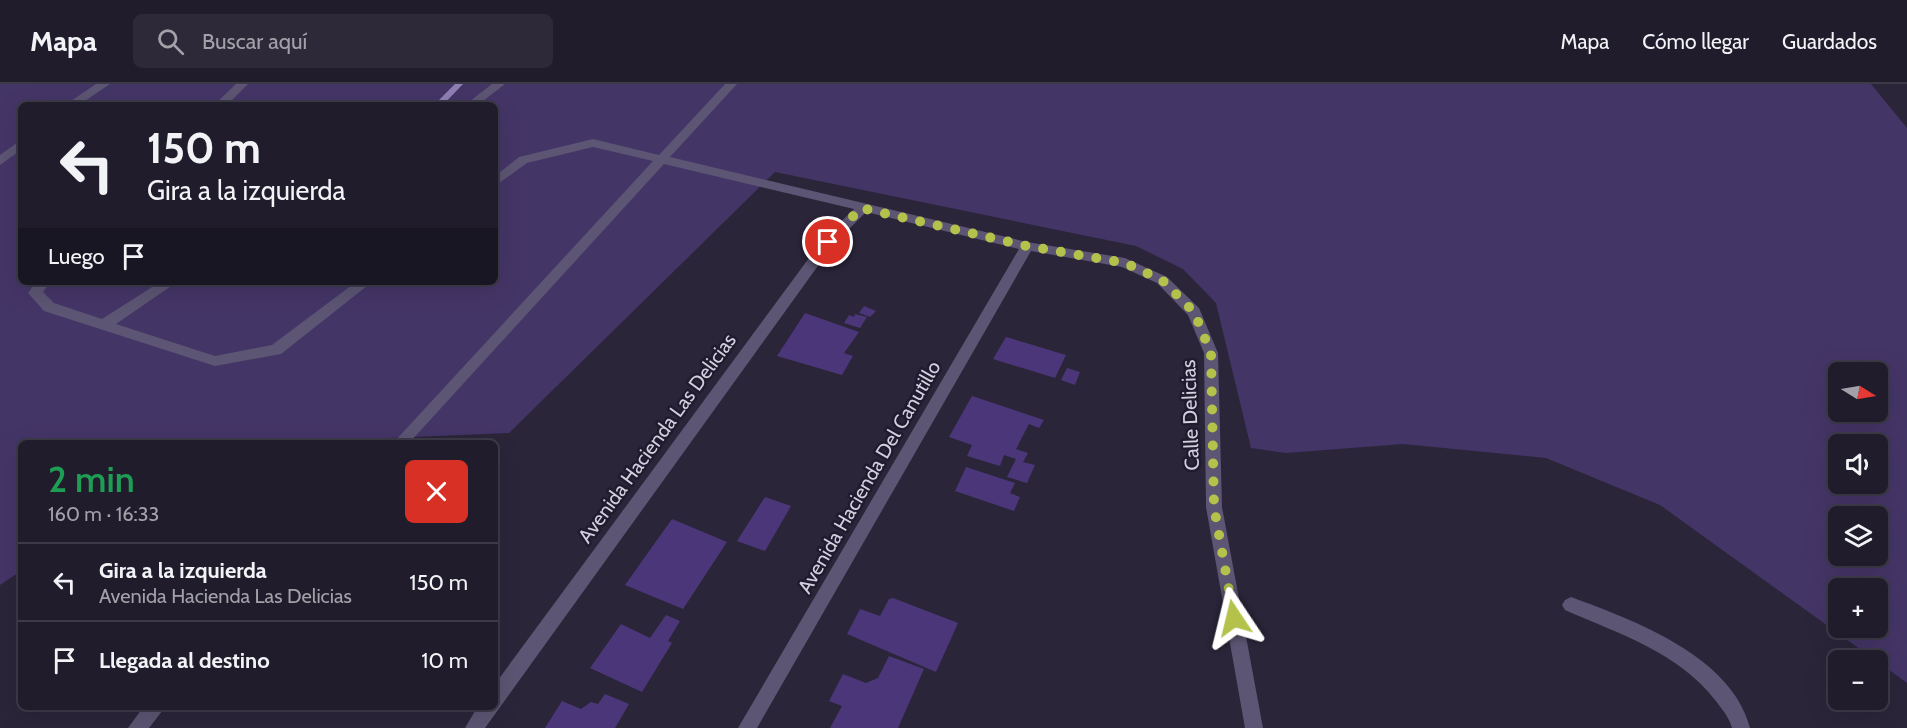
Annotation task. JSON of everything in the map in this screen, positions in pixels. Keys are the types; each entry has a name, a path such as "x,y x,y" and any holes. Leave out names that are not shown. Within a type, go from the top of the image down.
{"street":[{"path":"76,102 104,84"},
{"path":"223,102 242,84"},
{"path":"475,102 499,84"},
{"path":"403,440 730,84"},
{"name":"Calle Delicias","path":"498,180 523,160 593,144 1027,246 1125,263 1162,280 1194,312 1211,353 1214,507 1254,728"},
{"path":"0,160 18,146"},
{"name":"Avenida Hacienda Las Delicias","path":"498,695 828,242 861,208"},
{"name":"Avenida Hacienda Del Canutillo","path":"747,728 1027,246"},
{"path":"41,285 35,293 49,307 215,361 276,350 361,285"},
{"path":"103,325 165,285"},
{"path":"1571,606 1680,653 1714,682 1739,718 1741,728"},
{"path":"137,728 153,710"},
{"path":"474,728 486,710"}],"shaded area":[{"path":"0,84 1871,84 1907,128 1907,683 1888,669 1888,650 1861,650 1845,638 1888,638 1888,578 1828,578 1828,626 1660,505 1546,458 1403,444 1286,453 1251,448 1216,303 1183,269 1136,246 775,172 509,433 339,440 18,440 18,573 0,585"}],"building":[{"path":"864,306 876,311 870,317 859,313"},
{"path":"805,313 859,332 844,353 853,356 842,375 777,356"},
{"path":"855,314 867,317 860,328 844,323 849,315 854,317"},
{"path":"1006,337 1066,355 1055,378 993,359"},
{"path":"1067,368 1080,372 1075,385 1061,380"},
{"path":"972,396 1044,420 1039,428 1029,424 1016,449 1028,453 1023,462 1035,465 1027,483 1007,477 1016,459 1004,455 1000,466 967,456 972,445 949,437"},
{"path":"966,467 1015,483 1010,493 1020,497 1014,511 955,491"},
{"path":"765,497 791,506 765,551 737,541"},
{"path":"672,519 727,542 683,609 625,585"},
{"path":"893,598 958,623 936,672 847,634 860,609 880,616 889,599"},
{"path":"666,615 680,621 668,641 672,643 642,692 590,668 621,624 650,638"},
{"path":"889,656 924,669 898,728 830,728 842,706 829,701 843,674 866,683 878,678"},
{"path":"605,694 629,704 615,728 545,728 562,701 581,709 591,702 598,704"}],"waterway":[{"path":"441,102 459,84"}],"route":[{"path":"828,242 861,208 1027,246 1125,263 1162,280 1194,312 1211,353 1214,507 1234,618"}]}
